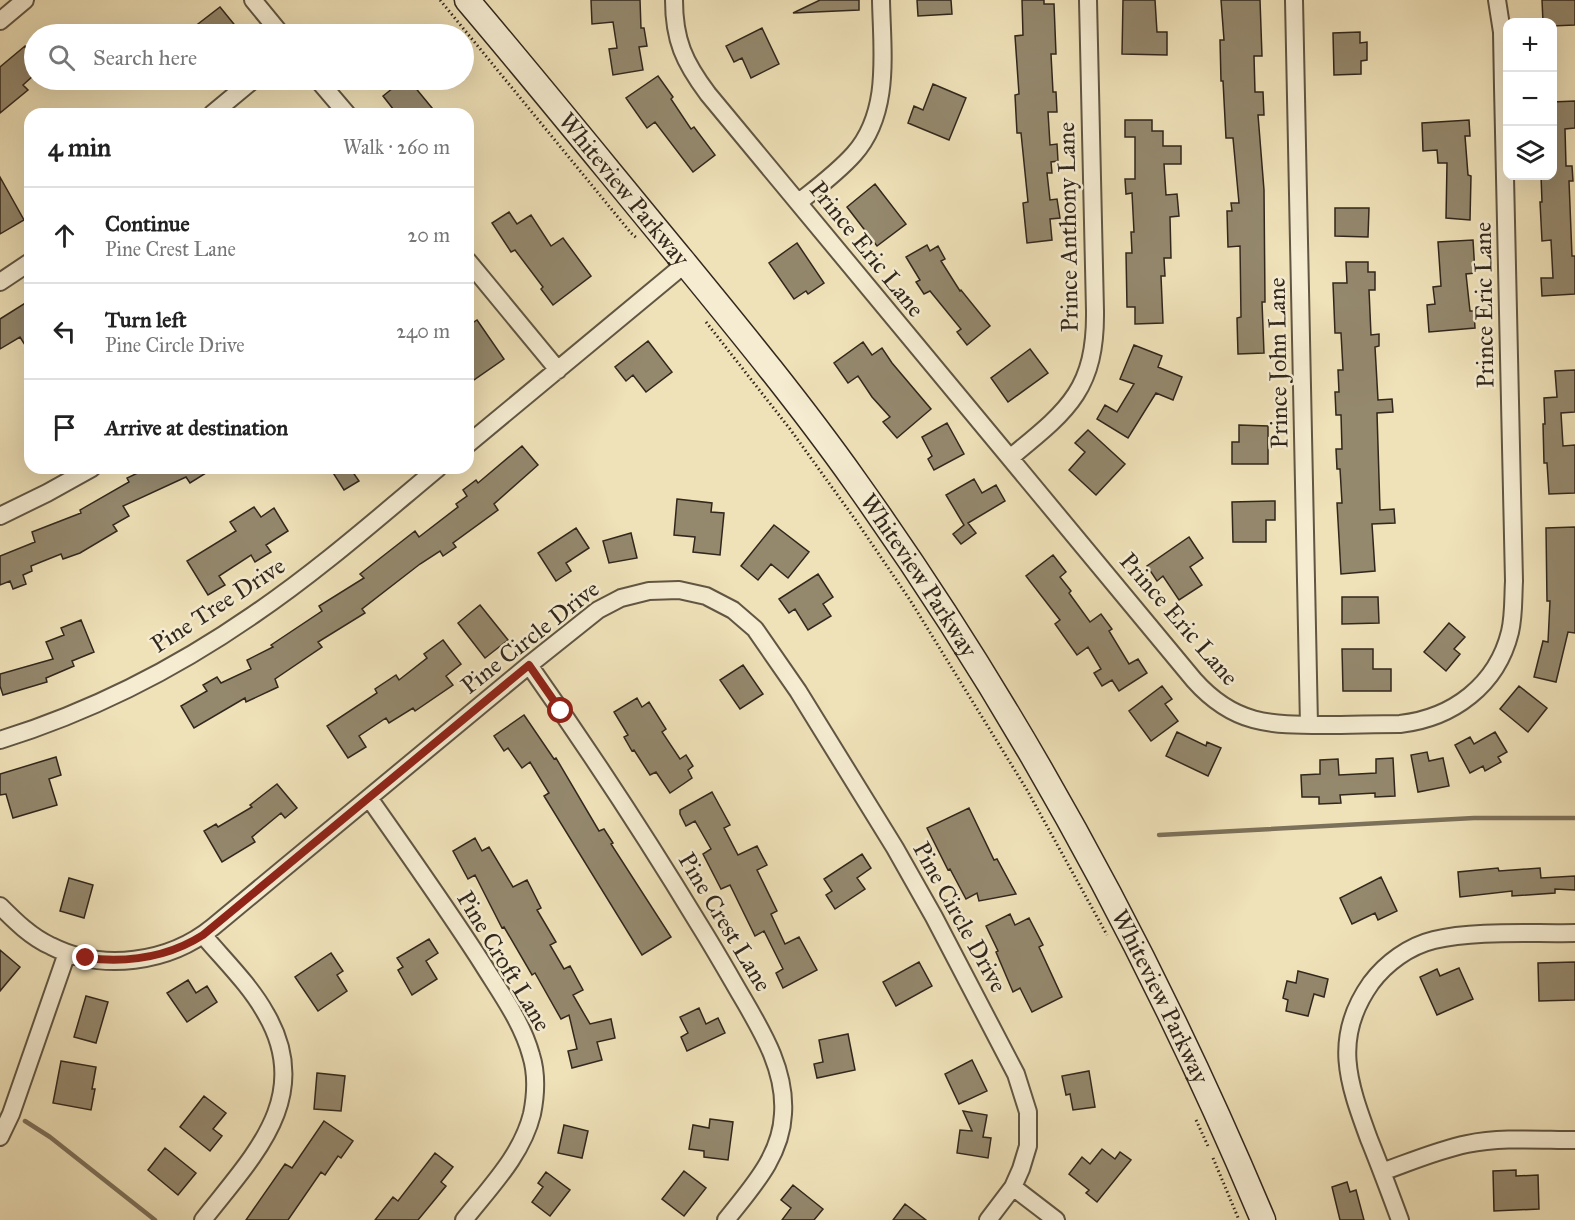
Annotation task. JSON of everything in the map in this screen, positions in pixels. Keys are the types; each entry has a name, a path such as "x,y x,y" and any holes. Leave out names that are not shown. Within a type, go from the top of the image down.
{"street":[{"path":"0,21 26,0"},
{"path":"253,0 273,24"},
{"name":"Whiteview Parkway","path":"467,0 755,348 856,482 915,569 1016,728 1096,868 1147,965 1224,1128 1263,1220"},
{"name":"Prince Eric Lane","path":"674,0 676,35 682,53 708,94 899,326 1209,695 1231,711 1253,720 1272,724 1309,725 1400,724 1438,716 1469,698 1484,683 1497,665 1509,634 1513,613 1513,569 1502,32 1497,0"},
{"path":"799,202 846,163 863,142 873,123 879,106 882,83 881,0"},
{"name":"Prince Anthony Lane","path":"1011,457 1051,425 1067,408 1083,382 1093,348 1095,319 1088,0"},
{"name":"Prince John Lane","path":"1294,0 1309,725"},
{"path":"219,108 241,90"},
{"path":"327,90 342,108"},
{"path":"474,439 685,264"},
{"path":"0,282 24,266"},
{"path":"474,268 558,370"},
{"path":"0,516 47,494 82,474"},
{"name":"Pine Tree Drive","path":"0,740 62,718 113,696 170,667 227,632 313,571 431,474"},
{"name":"Pine Circle Drive","path":"0,906 42,941 67,953 96,959 138,959 171,951 203,935 529,665 606,605 630,595 649,591 679,590 706,596 733,610 755,628 825,733 895,848 1011,1062 1025,1099 1029,1134 1025,1157 1013,1187 988,1220"},
{"name":"Pine Crest Lane","path":"529,665 592,755 664,866 753,1017 777,1066 782,1084 784,1107 777,1144 760,1175 726,1220"},
{"name":"Pine Croft Lane","path":"369,798 442,902 495,985 519,1026 532,1057 536,1091 525,1136 514,1155 464,1220"},
{"path":"1400,1220 1354,1099 1347,1066 1352,1023 1362,998 1384,969 1403,954 1434,940 1469,936 1575,933"},
{"path":"203,935 265,1012 277,1036 283,1080 279,1107 270,1129 203,1220"},
{"path":"0,1137 11,1114 67,953"},
{"path":"1382,1172 1445,1149 1469,1144 1490,1141 1575,1140"},
{"path":"1013,1187 1056,1220"}],"path":[{"path":"440,0 460,24"},
{"path":"474,41 631,233 643,243"},
{"path":"704,318 714,334 790,429 910,600 1021,780 1107,936"},
{"path":"1194,1116 1239,1220"}],"building":[{"path":"591,0 640,0 641,28 644,28 647,46 639,47 643,70 613,75 609,49 617,48 613,22 592,24"},
{"path":"820,0 859,0 859,10 793,13"},
{"path":"917,0 951,0 952,14 918,16"},
{"path":"1022,0 1044,0 1044,4 1054,4 1056,54 1051,54 1053,92 1056,92 1057,112 1048,112 1050,145 1057,144 1058,161 1051,162 1052,173 1047,173 1050,200 1057,199 1060,218 1050,219 1052,240 1027,243 1023,203 1028,202 1021,133 1017,133 1015,95 1019,94 1015,36 1023,35"},
{"path":"1123,0 1155,0 1157,32 1167,32 1167,55 1122,54"},
{"path":"1221,0 1260,0 1262,56 1254,56 1255,92 1263,92 1264,115 1258,115 1264,190 1265,302 1262,302 1264,353 1238,354 1237,318 1241,317 1240,246 1228,247 1227,211 1232,211 1231,203 1239,203 1233,138 1226,138 1223,81 1221,81 1220,40 1224,40"},
{"path":"1542,0 1575,0 1575,25 1557,26 1557,18 1543,18"},
{"path":"220,7 234,24 198,24"},
{"path":"762,28 779,64 751,78 742,58 734,62 726,46"},
{"path":"1360,32 1360,43 1367,42 1367,60 1361,61 1361,74 1334,75 1333,33"},
{"path":"24,47 23,85 24,90 28,90 0,113 0,67"},
{"path":"658,76 691,129 694,127 715,155 693,172 655,122 647,128 626,98"},
{"path":"933,84 966,98 949,140 908,123 914,106 923,110"},
{"path":"390,90 417,90 432,108 392,108 383,96"},
{"path":"1575,101 1575,128 1565,129 1566,166 1572,166 1573,181 1569,181 1572,256 1575,256 1575,294 1542,296 1541,278 1553,278 1551,240 1542,241 1541,180 1557,180 1557,102"},
{"path":"1125,120 1152,120 1152,131 1163,131 1163,146 1181,146 1181,164 1164,164 1166,195 1177,194 1179,216 1170,217 1171,258 1164,258 1165,276 1161,276 1163,323 1135,324 1135,307 1127,307 1126,253 1132,253 1131,232 1134,232 1132,193 1126,194 1125,179 1135,179 1135,137 1125,137"},
{"path":"1469,120 1470,136 1465,136 1468,175 1471,176 1470,220 1446,218 1447,163 1438,163 1437,150 1423,151 1422,123"},
{"path":"0,177 24,220 0,234"},
{"path":"875,184 906,224 877,246 847,207"},
{"path":"1335,208 1369,208 1368,237 1335,236"},
{"path":"509,212 517,224 531,215 551,246 563,238 591,276 553,305 541,289 543,287 515,250 511,252 492,223"},
{"path":"1473,240 1475,273 1466,274 1470,311 1474,311 1475,328 1429,332 1427,305 1435,304 1433,287 1441,286 1438,242"},
{"path":"797,243 824,283 808,294 806,291 794,299 769,263"},
{"path":"927,245 930,251 938,246 945,259 941,261 960,291 990,326 967,345 957,332 961,329 930,291 924,294 916,282 920,280 906,257"},
{"path":"1346,262 1368,262 1368,272 1375,272 1375,290 1369,290 1371,335 1379,334 1379,346 1375,347 1378,400 1392,399 1393,412 1377,413 1380,510 1394,509 1395,523 1372,524 1375,571 1341,574 1337,503 1342,503 1336,449 1342,449 1341,415 1336,415 1335,392 1339,392 1338,370 1343,370 1341,333 1335,333 1333,283 1347,283"},
{"path":"24,304 24,343 20,337 0,349 0,319"},
{"path":"477,320 504,359 474,380 474,322"},
{"path":"648,341 672,372 646,392 633,375 626,381 615,367"},
{"path":"863,342 872,355 882,348 931,409 897,438 883,422 890,417 872,397 858,376 848,383 834,363"},
{"path":"1134,345 1162,356 1158,367 1182,377 1173,400 1156,393 1128,438 1097,419 1105,405 1117,412 1134,384 1120,379"},
{"path":"1030,349 1048,373 1008,402 991,378"},
{"path":"1575,370 1575,412 1561,413 1563,446 1575,445 1575,493 1549,494 1547,463 1544,463 1544,398 1557,397 1555,371"},
{"path":"947,423 964,454 934,470 928,459 932,456 922,437"},
{"path":"1239,425 1268,426 1268,464 1232,464 1232,442 1239,442"},
{"path":"1088,430 1125,464 1096,495 1069,470 1085,452 1075,443"},
{"path":"522,446 538,465 494,504 498,510 453,543 456,547 443,556 440,551 420,564 362,609 365,613 318,642 322,647 275,679 278,687 246,702 245,698 194,728 181,706 207,691 203,685 217,677 221,683 251,669 247,660 273,647 271,645 322,611 319,606 364,578 360,574 415,531 419,537 458,507 456,504 467,496 463,490 476,480 478,483"},
{"path":"135,474 204,474 190,483 186,477 123,506 129,516 113,525 117,531 80,553 63,559 61,554 31,566 32,571 23,575 26,584 13,589 10,581 0,585 0,556 35,542 32,532 81,513 80,510 129,482 127,478"},
{"path":"334,474 354,474 359,481 344,490"},
{"path":"974,479 982,493 996,485 1005,501 968,523 976,533 961,544 953,534 964,525 946,495"},
{"path":"677,499 712,503 711,512 724,513 720,555 693,552 695,537 674,535"},
{"path":"1275,501 1275,520 1266,520 1266,542 1233,542 1232,502"},
{"path":"254,507 261,517 274,508 288,531 266,545 271,552 255,562 251,555 219,576 225,585 208,595 187,561 236,531 230,522"},
{"path":"774,525 809,552 788,578 771,564 758,580 741,566"},
{"path":"1575,527 1575,633 1568,632 1556,682 1534,677 1543,641 1548,642 1550,601 1547,601 1546,528"},
{"path":"576,528 589,548 566,563 571,571 556,581 538,553"},
{"path":"631,533 637,558 609,563 603,541"},
{"path":"1189,537 1203,558 1190,567 1202,585 1179,600 1163,576 1157,581 1147,566"},
{"path":"1053,555 1066,572 1060,577 1090,622 1101,614 1112,629 1109,631 1129,664 1138,659 1147,673 1119,691 1112,680 1102,686 1094,673 1101,669 1088,647 1077,655 1055,624 1060,620 1026,576"},
{"path":"818,574 833,597 823,604 831,616 808,630 795,609 789,613 779,599"},
{"path":"1342,597 1378,597 1379,623 1342,624"},
{"path":"480,605 508,640 485,658 458,623"},
{"path":"81,620 94,652 72,661 74,666 46,678 47,682 3,695 0,674 53,659 46,642 64,635 61,628"},
{"path":"1449,623 1465,637 1454,649 1460,654 1446,671 1424,652"},
{"path":"443,640 461,664 446,676 453,685 415,711 413,708 389,723 386,718 359,736 366,747 348,758 327,726 377,693 375,689 396,675 399,680 427,658 424,654"},
{"path":"1342,649 1373,649 1373,669 1391,669 1391,691 1343,691"},
{"path":"743,665 763,694 740,709 720,680"},
{"path":"1162,686 1172,699 1165,704 1178,721 1151,741 1129,711"},
{"path":"1519,686 1547,708 1528,732 1500,709"},
{"path":"637,698 642,707 649,702 666,729 662,732 680,759 686,755 693,766 688,770 692,778 670,793 656,772 650,775 634,750 632,751 624,737 628,735 614,712"},
{"path":"524,715 554,759 556,758 599,831 604,829 613,843 611,844 671,937 642,955 544,796 549,793 530,762 522,768 508,748 504,751 494,736"},
{"path":"1177,732 1206,746 1207,742 1221,748 1208,776 1166,756"},
{"path":"1495,732 1507,752 1498,757 1501,762 1485,771 1483,766 1470,773 1455,745 1470,737 1474,744"},
{"path":"1427,752 1429,761 1443,758 1449,786 1418,792 1411,755"},
{"path":"56,757 61,775 49,779 57,805 13,818 6,794 0,795 0,774"},
{"path":"1393,758 1395,796 1375,797 1375,793 1340,795 1341,803 1319,804 1319,797 1302,797 1301,775 1320,774 1320,760 1338,759 1339,775 1376,773 1376,759"},
{"path":"277,784 297,808 285,818 281,813 252,837 255,842 222,862 204,831 216,824 218,827 252,807 250,805"},
{"path":"712,792 730,825 724,828 738,855 757,846 767,865 757,870 777,911 771,914 785,944 799,937 817,970 783,988 776,973 783,969 764,931 755,936 730,885 721,889 703,854 711,849 695,821 686,826 680,814 680,810"},
{"path":"969,808 994,860 997,859 1016,894 979,901 977,893 966,899 950,869 948,870 927,828"},
{"path":"475,838 482,851 489,847 513,887 527,880 541,908 537,910 556,942 550,945 564,969 570,966 583,990 573,995 590,1024 611,1019 615,1038 597,1042 602,1060 572,1068 568,1051 577,1049 569,1015 561,1019 535,973 532,975 504,927 502,928 475,875 468,879 453,851"},
{"path":"862,854 871,868 857,878 865,889 835,909 826,895 832,891 824,879"},
{"path":"1498,868 1499,871 1540,868 1541,878 1575,876 1575,890 1555,889 1555,893 1512,896 1512,891 1460,897 1458,872"},
{"path":"1381,877 1397,911 1378,920 1375,913 1352,924 1340,898"},
{"path":"69,878 93,885 84,918 60,911"},
{"path":"1010,914 1015,925 1029,918 1043,945 1039,947 1062,997 1032,1012 1020,988 1013,992 986,926"},
{"path":"429,939 438,953 426,961 437,979 412,995 398,970 403,967 397,958"},
{"path":"0,950 20,967 0,991"},
{"path":"331,953 343,971 337,975 347,991 318,1011 295,977"},
{"path":"919,962 932,986 896,1006 883,982"},
{"path":"1575,962 1575,1000 1539,1001 1538,963"},
{"path":"1459,968 1473,999 1437,1015 1420,977 1437,969 1440,976"},
{"path":"1298,971 1328,979 1324,997 1314,994 1308,1016 1286,1011 1288,1000 1283,998 1287,981 1296,983"},
{"path":"188,980 196,993 207,986 217,1002 187,1022 167,993"},
{"path":"86,996 108,1002 96,1043 74,1037"},
{"path":"699,1008 706,1024 718,1018 725,1033 687,1051 681,1037 688,1033 680,1017"},
{"path":"848,1034 855,1070 817,1078 814,1064 823,1062 819,1040"},
{"path":"972,1060 987,1091 959,1104 945,1074"},
{"path":"61,1061 96,1067 91,1110 53,1103"},
{"path":"1089,1071 1095,1107 1073,1110 1070,1094 1066,1095 1062,1076"},
{"path":"317,1073 345,1076 341,1111 314,1109"},
{"path":"204,1096 226,1113 213,1129 222,1136 210,1151 180,1127"},
{"path":"963,1111 987,1115 983,1137 991,1138 988,1158 957,1153 960,1130 972,1131"},
{"path":"710,1119 733,1122 728,1160 704,1157 704,1151 689,1149 693,1125 709,1128"},
{"path":"324,1121 353,1141 341,1158 338,1156 325,1175 321,1172 288,1220 246,1220 285,1164 292,1168"},
{"path":"564,1125 588,1131 582,1158 558,1153"},
{"path":"165,1148 196,1173 178,1195 148,1170"},
{"path":"1102,1149 1115,1159 1120,1152 1131,1160 1097,1202 1086,1193 1089,1190 1069,1174 1082,1157 1090,1164"},
{"path":"435,1153 453,1167 441,1182 446,1186 418,1220 375,1220 393,1197 398,1201"},
{"path":"1516,1170 1516,1176 1538,1175 1539,1209 1494,1211 1493,1171"},
{"path":"684,1171 706,1188 684,1216 662,1199"},
{"path":"546,1172 570,1190 550,1216 532,1202 543,1187 538,1183"},
{"path":"1347,1182 1350,1192 1356,1190 1364,1220 1340,1220 1332,1187"},
{"path":"793,1185 823,1209 814,1220 782,1220 791,1208 781,1200"},
{"path":"905,1204 926,1220 893,1220"}],"waterway":[{"path":"1159,835 1474,818 1575,818"},
{"path":"25,1121 50,1137 155,1220"}],"route":[{"path":"86,958 128,960 148,958 193,942 529,665 561,711"}]}
